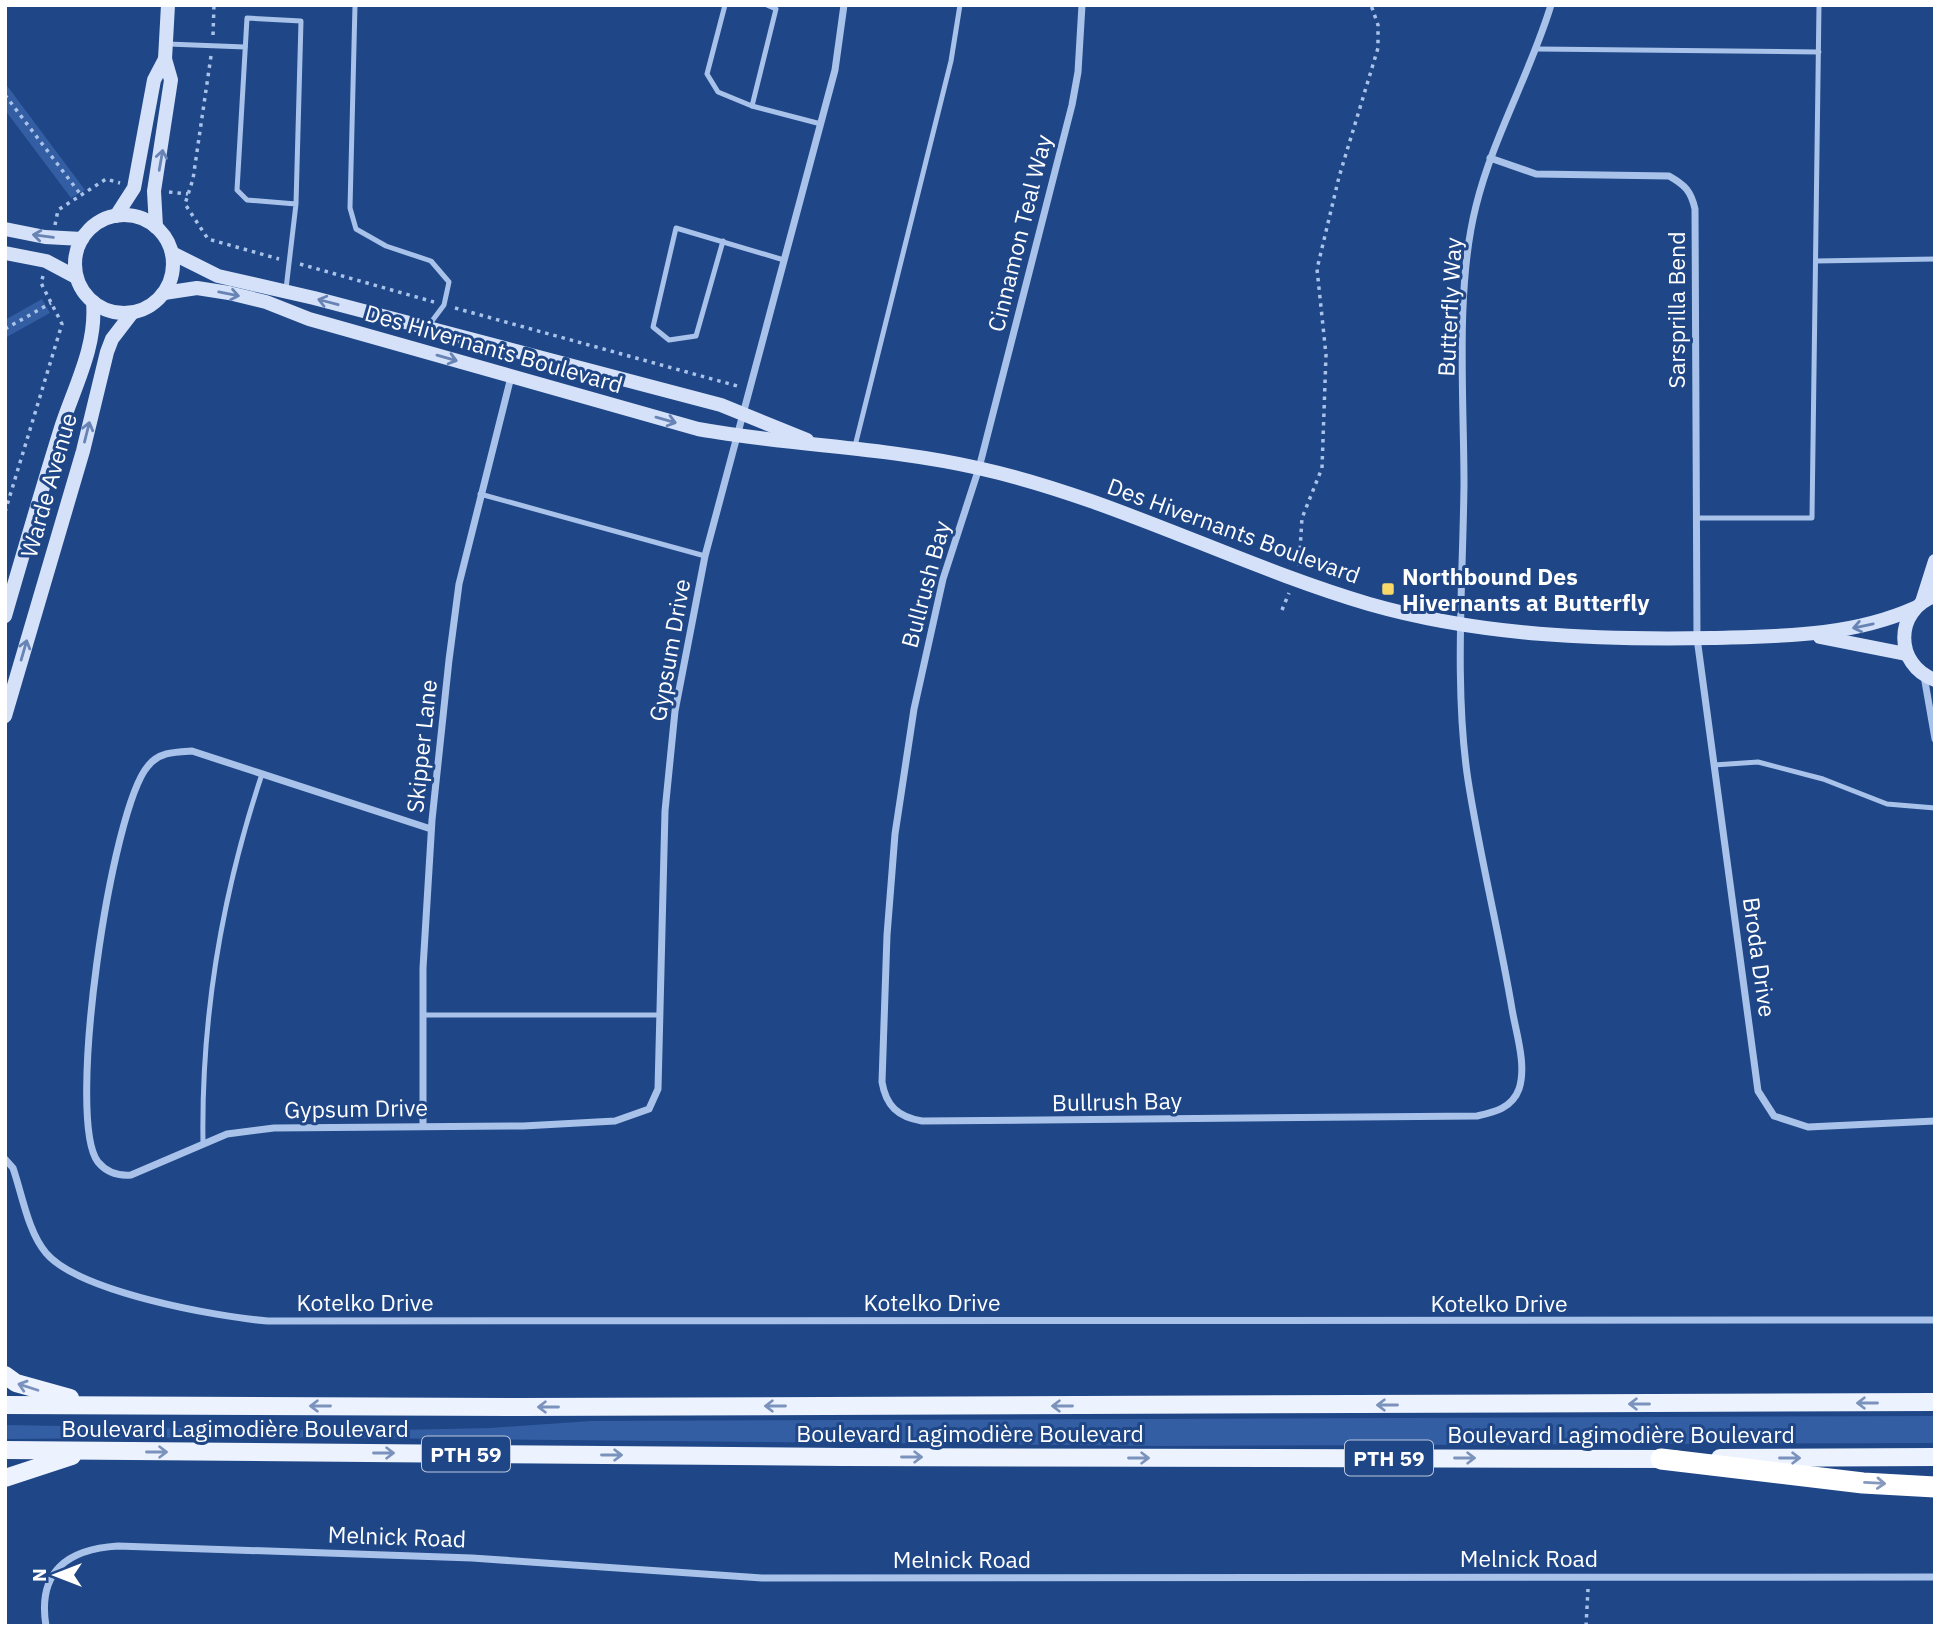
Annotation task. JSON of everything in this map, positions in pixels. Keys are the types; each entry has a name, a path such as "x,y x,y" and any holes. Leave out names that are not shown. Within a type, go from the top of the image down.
{"highway":[{"path":"1661,1459 1863,1483 1935,1487"}],"main road":[{"path":"5,1375 16,1383 48,1393 101,1405"},
{"name":"Boulevard Lagimodière Boulevard","path":"5,1405 1935,1402"},
{"name":"Boulevard Lagimodière Boulevard","path":"5,1450 830,1457 1935,1457"},
{"path":"5,1478 88,1451"}],"street":[{"path":"5,253 46,261 76,277 93,302 111,312 132,313 156,302 164,293 172,274 172,253 156,227 154,191 171,80 165,51 168,5"},
{"path":"736,436 835,70 844,5"},
{"name":"Cinnamon Teal Way","path":"979,468 1072,104 1078,72 1083,5"},
{"name":"Butterfly Way","path":"1463,625 1465,288 1475,207 1490,158 1538,49 1551,5"},
{"path":"116,216 134,188 154,80 165,51"},
{"name":"Sarsprilla Bend","path":"1490,158 1536,173 1669,176 1683,183 1692,193 1695,209 1697,638"},
{"path":"76,277 75,264 82,239 96,223 116,216 137,217 156,227"},
{"path":"5,229 45,237 82,239"},
{"name":"Des Hivernants Boulevard","path":"172,253 218,276 743,411 816,444"},
{"name":"Des Hivernants Boulevard","path":"164,293 197,288 229,293 673,423 736,436 854,449 979,468 1087,501 1368,604 1463,625 1538,635 1697,638 1808,635 1875,624 1924,602"},
{"name":"Warde Avenue","path":"5,616 61,429 88,351 94,318 93,302"},
{"name":"Warde Avenue","path":"5,716 83,451 107,352 112,339 132,313"},
{"name":"Skipper Lane","path":"423,1126 423,1015 431,829 459,584 511,376"},
{"name":"Gypsum Drive","path":"431,829 191,751 162,755 148,765 132,798 121,836 98,946 91,1004 89,1098 92,1150 97,1162 119,1176 131,1175 227,1134 274,1128 523,1126 615,1121 649,1110 658,1089 665,811 675,711 705,556 736,436"},
{"name":"Bullrush Bay","path":"979,468 943,579 934,618 914,709 895,834 887,935 882,1082 885,1097 894,1110 906,1118 946,1122 1477,1115 1494,1112 1511,1103 1521,1078 1520,1056 1468,776 1461,708 1463,625"},
{"path":"1935,561 1924,602 1904,630 1906,654 1930,678 1935,739"},
{"name":"Des Hivernants Boulevard","path":"1808,635 1906,654"},
{"name":"Broda Drive","path":"1697,638 1758,1091 1774,1116 1808,1127 1935,1121"},
{"name":"Kotelko Drive","path":"5,1159 13,1168 46,1252 65,1268 100,1284 220,1317 268,1321 1935,1320"},
{"name":"Melnick Road","path":"46,1626 45,1598 60,1566 72,1555 90,1548 118,1546 472,1558 762,1578 1935,1577"}],"lane":[{"path":"355,5 350,208 356,229 386,246 431,261 449,282 444,305 427,328"},
{"path":"725,5 707,74 718,92 752,106 821,124"},
{"path":"752,106 776,9 767,5"},
{"path":"854,449 951,61 960,5"},
{"path":"1697,518 1812,518 1819,5"},
{"path":"286,292 296,204 301,21 247,18 237,190 247,200 296,204"},
{"path":"165,51 212,45 245,47"},
{"path":"1538,49 1819,52"},
{"path":"723,241 696,336 669,340 653,327 676,228 723,241 784,260"},
{"path":"1816,261 1935,260"},
{"path":"480,494 705,556"},
{"path":"1714,765 1758,762 1823,779 1887,804 1935,808"},
{"path":"203,1143 202,1076 209,1000 221,918 244,828 262,774"},
{"path":"423,1015 659,1015"}],"path":[{"path":"188,194 209,80 214,5"},
{"path":"1295,578 1302,558 1302,518 1322,468 1326,355 1317,269 1339,177 1378,48 1378,25 1371,5"},
{"path":"5,95 81,195"},
{"path":"5,512 62,324 41,283"},
{"path":"5,329 51,303"},
{"path":"1586,1626 1588,1577"}],"shaded area":[{"path":"5,83 85,190 71,198 5,110"},
{"path":"42,299 50,313 5,338 5,320"},
{"path":"1935,1416 1935,1443 1162,1446 256,1437 5,1439 5,1425 352,1431 490,1428 591,1421"}],"place":[{"name":"Northbound Des Hivernants at Butterfly","path":"1388,589"}]}
